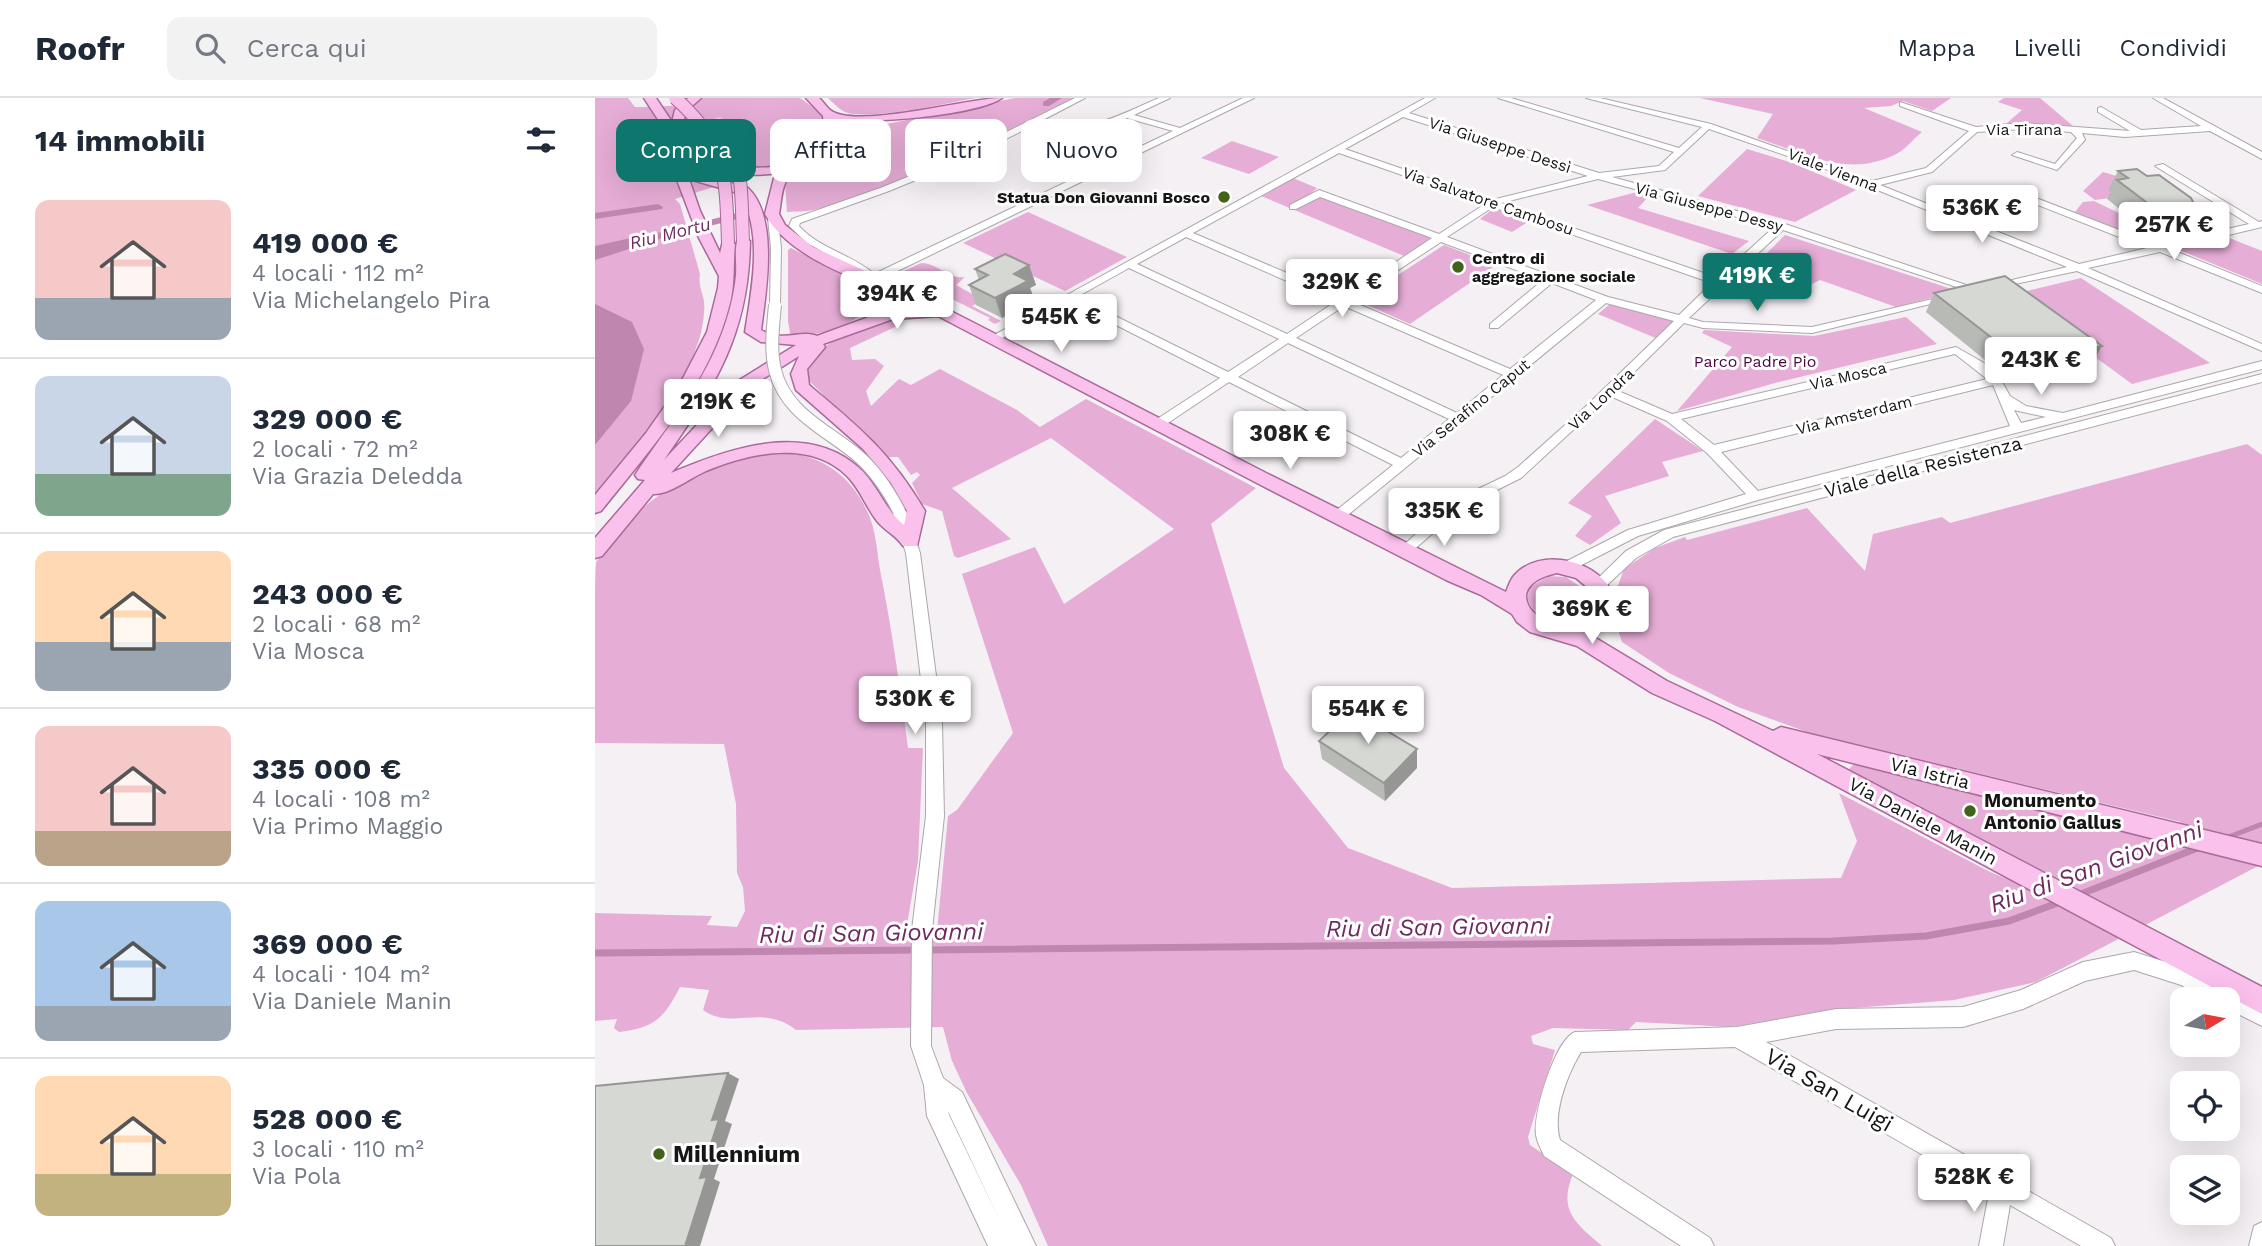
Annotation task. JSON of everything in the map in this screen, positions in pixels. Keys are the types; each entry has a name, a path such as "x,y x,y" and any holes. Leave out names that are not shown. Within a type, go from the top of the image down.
{"main road":[{"path":"650,98 663,119"},
{"path":"595,541 682,420 714,370 728,341 741,298 721,158 714,139 692,111 675,98"},
{"path":"813,98 830,119"},
{"path":"880,119 996,98"},
{"path":"595,507 673,406 701,361 720,316 726,275 735,243 739,176 733,147 723,128 700,104 679,110 678,119"},
{"path":"829,114 851,119 883,118"},
{"path":"684,182 700,225 726,275"},
{"path":"713,182 746,192 766,205 788,236 807,248 852,272 948,314 1158,424 1467,580 1517,608 1535,625 1563,632 1585,627 1600,615 1604,604 1599,584 1568,567 1543,567 1522,578 1494,583 1467,580"},
{"path":"772,216 779,182"},
{"path":"746,192 754,202 758,216 760,277 753,332 762,338 802,341 894,313 919,310 948,314"},
{"path":"633,503 678,475 718,460 762,449 796,449 830,456 847,467 894,530 910,539 916,511 898,480 869,445 802,387 797,377 807,355 874,309 881,292 873,279"},
{"path":"595,551 633,503 742,386 781,360 845,330"},
{"path":"1517,608 1515,587 1522,578"},
{"name":"Via Daniele Manin","path":"1600,615 1604,635 1620,662"},
{"name":"Via Daniele Manin","path":"1563,632 1599,647 1666,690 1723,715 2262,1001"},
{"name":"Via Istria","path":"1723,715 1795,740 2262,855"}],"street":[{"path":"1040,119 1081,98"},
{"path":"1119,119 1166,98"},
{"path":"1021,128 959,159 794,223 802,236 862,267 873,279 1250,98"},
{"path":"993,339 1431,98"},
{"path":"1502,98 1681,151"},
{"name":"Viale Vienna","path":"1590,98 1708,126 1871,184 2079,268 2262,348"},
{"path":"2157,98 2262,156"},
{"name":"Via Tirana","path":"1902,104 1975,130 2023,126 2139,133 2210,128"},
{"path":"2101,110 2139,133"},
{"name":"Via Giuseppe Dessì","path":"1403,114 1598,176"},
{"path":"1126,116 1181,131"},
{"path":"1158,424 1494,202 1598,176 1662,168 1708,126"},
{"name":"Via Tirana","path":"1871,184 1929,170 1975,130"},
{"name":"Via Tirana","path":"2017,155 2057,167 2082,138 2074,130"},
{"name":"Via Salvatore Cambosu","path":"1337,149 1717,282"},
{"path":"2160,166 2259,225"},
{"name":"Via Giuseppe Dessy","path":"1598,176 1781,226 1979,291"},
{"path":"1293,207 1319,193 1604,299 1683,320 1722,328 1812,330 2259,225"},
{"path":"2028,198 2262,290"},
{"path":"772,216 776,248 772,350 779,384 787,398 812,422 866,464 899,511 910,539 935,746 935,816 922,930 921,1046 935,1085 938,1116 1000,1246"},
{"name":"Via Londra","path":"1405,550 1467,499 1496,487 1521,472 1610,392 1683,320 1717,282 1781,226"},
{"path":"1185,233 1513,375"},
{"path":"1129,264 1458,418"},
{"path":"1494,326 1552,278"},
{"path":"1069,297 1402,464"},
{"name":"Via Serafino Caput","path":"1338,516 1604,299"},
{"name":"Via Mosca","path":"1671,418 1956,350 1964,353 1995,381 2005,398 2012,422 2020,429"},
{"name":"Viale della Resistenza","path":"1568,567 1633,533 1755,496 2262,365"},
{"name":"Viale della Resistenza","path":"1599,584 1618,562 1645,544 1669,533 2262,378"},
{"name":"Via Amsterdam","path":"1712,450 1995,381"},
{"path":"1610,392 1671,418 1712,450 1755,496"},
{"path":"2005,398 2015,407 2031,412 2068,416"},
{"path":"1702,1246 1552,1147 1546,1136 1547,1122 1565,1057 1575,1042 1737,1037 1836,1019 1963,1017 2023,999 2083,972 2134,961 2185,977 2262,1016"},
{"name":"Via San Luigi","path":"1737,1037 2103,1246"},
{"path":"935,1085 954,1100 1024,1246"},
{"path":"1991,1246 2001,1189"},
{"path":"2261,1246 2262,1234"}],"green space":[{"path":"595,98 628,98 635,107 643,107 694,105 702,98 800,98 820,112 822,119 770,119 770,166 756,167 756,119 616,119 616,182 730,182 675,199 680,204 700,274 704,305 701,333 683,377 656,420 595,498"},
{"path":"828,98 976,98 909,110 857,114 845,112"},
{"path":"1015,98 1074,98 1031,119 1021,119 1021,124 1007,130 1007,119 911,119"},
{"path":"1700,98 1951,98 1932,111 1903,101 1891,106 1864,108 1922,132 1898,153 1880,161 1844,164 1809,156 1757,138 1773,114"},
{"path":"2004,98 2040,98 2073,126 2007,123 2022,110 1998,102"},
{"path":"905,120 905,178 813,210 787,212 786,182 891,182 891,123"},
{"path":"1232,141 1279,157 1249,174 1201,158"},
{"path":"1747,149 1793,163 1856,190 1795,222 1698,196"},
{"path":"2103,172 2130,180 2118,197 2095,200 2083,191"},
{"path":"1293,178 1317,188 1311,193 1431,238 1404,256 1261,196"},
{"path":"1637,192 1649,196 1638,208 1749,241 1732,254 1587,205"},
{"path":"2094,201 2127,217 2151,237 2143,239 2075,212 2083,202"},
{"path":"1494,208 1529,221 1512,232 1480,219"},
{"path":"1028,212 1127,257 1065,291 963,243"},
{"path":"1785,235 1958,291 1896,307 1820,280 1806,287 1750,270"},
{"path":"2227,237 2262,251 2262,284 2177,249"},
{"path":"1444,245 1496,265 1410,324 1358,301"},
{"path":"921,263 954,276 965,277 956,285 974,295 990,296 972,306 1001,321 995,324 988,320 990,318 900,273"},
{"path":"2081,278 2210,363 2132,384 2010,295"},
{"path":"1610,304 1675,321 1658,339 1598,314"},
{"path":"914,313 893,328 850,348 852,360 875,359 884,366 866,391 871,406 899,379 911,385 940,369 1017,410 1040,427 1086,399 1256,488 1211,524 1284,768 1348,848 1452,888 1841,878 1857,841 1839,793 1990,872 2025,886 2041,872 1846,772 1854,764 2096,821 2142,836 2181,822 1807,732 1738,707 1669,673 1622,642 1614,617 1615,594 1624,569 1655,548 1685,537 1687,540 1807,508 1865,571 1873,534 1942,517 1950,523 2247,444 2262,455 2262,864 2036,982 1954,1000 1828,1010 1732,1027 1636,1022 1628,1030 1553,1028 1531,1036 1533,1044 1555,1050 1528,1137 1530,1145 1573,1174 1567,1197 1568,1207 1577,1223 1602,1246 1048,1246 1021,1185 967,1093 952,1061 943,1027 796,1030 772,1018 714,1016 703,1010 709,990 680,987 663,1014 641,1028 619,1032 614,1028 617,1019 595,1021 595,913 712,916 707,925 737,927 745,911 743,887 737,873 736,804 724,744 595,743 596,563 609,544 643,508 674,485 709,467 746,456 782,453 816,460 845,479 868,513 876,541 908,748 923,748 918,861 905,936 937,931 948,816 957,810 1013,733 962,574 1035,547 1064,604 1174,529 1051,438 952,488 1011,539 958,558 954,556 942,511 922,504 912,483 920,475 917,472 911,475 898,457 887,457 804,376 808,363 817,352 832,342 867,326"},
{"name":"Parco Padre Pio","path":"1906,317 1937,344 1775,383 1677,411 1732,347 1702,333 1704,330 1814,336"},
{"path":"1655,419 1703,451 1662,462 1669,476 1605,496 1621,523 1590,545 1575,536 1592,516 1568,503"},
{"path":"1549,576 1566,577 1585,590 1588,603 1580,614 1565,619 1550,619 1536,612 1531,606 1527,599 1530,587"}],"shaded area":[{"path":"658,232 660,239 595,260 595,246"},
{"path":"791,248 870,289 875,303 857,318 836,328 791,338 788,321 788,250"},
{"path":"595,304 632,322 644,349 631,401 595,445"}],"building":[{"path":"2137,169 2147,176 2159,175 2191,198 2197,210 2166,217 2117,180 2128,178 2118,171"},
{"path":"1005,254 1029,265 1014,274 1028,281 995,298 969,285 988,275 975,269"},
{"path":"2005,276 2102,346 2023,362 1934,293"},
{"path":"1352,710 1417,749 1384,783 1319,741"},
{"name":"Millennium","path":"728,1073 712,1120 719,1119 700,1178 707,1177 685,1246 595,1246 595,1086"}],"waterway":[{"name":"Riu Mortu","path":"1046,104 1057,98"},
{"path":"595,216 658,207"},
{"name":"Riu Mortu","path":"595,252 745,214"},
{"name":"Riu di San Giovanni","path":"2226,838 2262,824"},
{"name":"Riu di San Giovanni","path":"2076,896 2200,847"},
{"name":"Riu di San Giovanni","path":"927,950 1833,941 1926,936 2009,921 2060,902"},
{"name":"Riu di San Giovanni","path":"595,953 917,950"}],"place":[{"name":"Statua Don Giovanni Bosco","path":"1224,197"},
{"name":"Centro di aggregazione sociale","path":"1458,267"},
{"name":"Monumento Antonio Gallus","path":"1970,811"},
{"name":"Millennium","path":"659,1154"}]}
